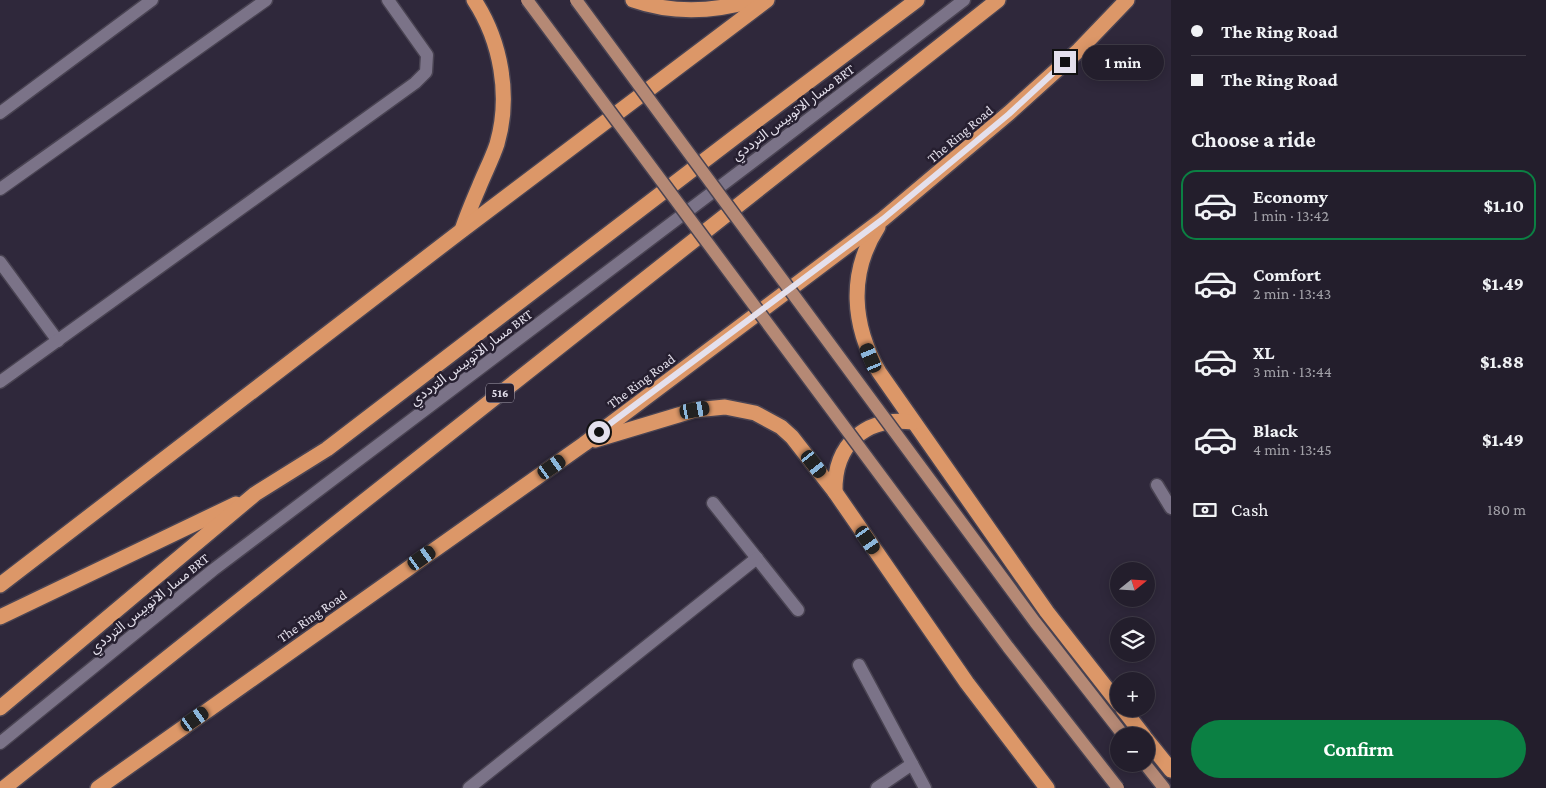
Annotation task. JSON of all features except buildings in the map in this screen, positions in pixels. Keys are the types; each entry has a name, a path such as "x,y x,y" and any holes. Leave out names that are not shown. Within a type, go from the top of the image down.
{"highway":[{"path":"461,231 497,143 502,119 501,72 496,48 488,26 474,0"},
{"path":"633,0 663,8 708,10 731,7 753,0"},
{"path":"0,585 461,231 767,0"},
{"path":"0,617 256,494 327,449 750,125 917,0"},
{"name":"516","path":"4,788 998,0"},
{"name":"The Ring Road","path":"98,788 584,444 883,219 1009,114 1079,50 1127,0"},
{"path":"883,219 872,236 865,253 859,272 857,292 857,311 864,343 871,358 913,422 1047,612 1110,692"},
{"path":"584,444 695,410 725,407 755,413 781,427 792,437 835,492 967,683 1047,788"},
{"path":"835,492 834,478 837,465 843,452 861,432 886,421 900,420 913,422"},
{"path":"0,708 256,494"},
{"path":"1129,717 1137,727"},
{"path":"1155,750 1171,770"}],"main road":[{"path":"527,0 1002,639 1118,788"},
{"path":"576,0 1035,622 1117,727"},
{"path":"1151,772 1164,788"}],"lane":[{"path":"0,113 152,0"},
{"path":"0,189 266,0"},
{"path":"0,382 415,83 426,72 427,55 388,0"},
{"name":"مسار الاتوبيس الترددي BRT","path":"0,743 213,570 964,0"},
{"path":"0,262 58,341"},
{"path":"1157,485 1171,508"},
{"path":"713,503 798,610"},
{"path":"469,788 757,558"},
{"path":"858,665 925,788"},
{"path":"877,788 912,764"}],"route":[{"path":"599,432 883,219 950,165 1065,62"}]}
